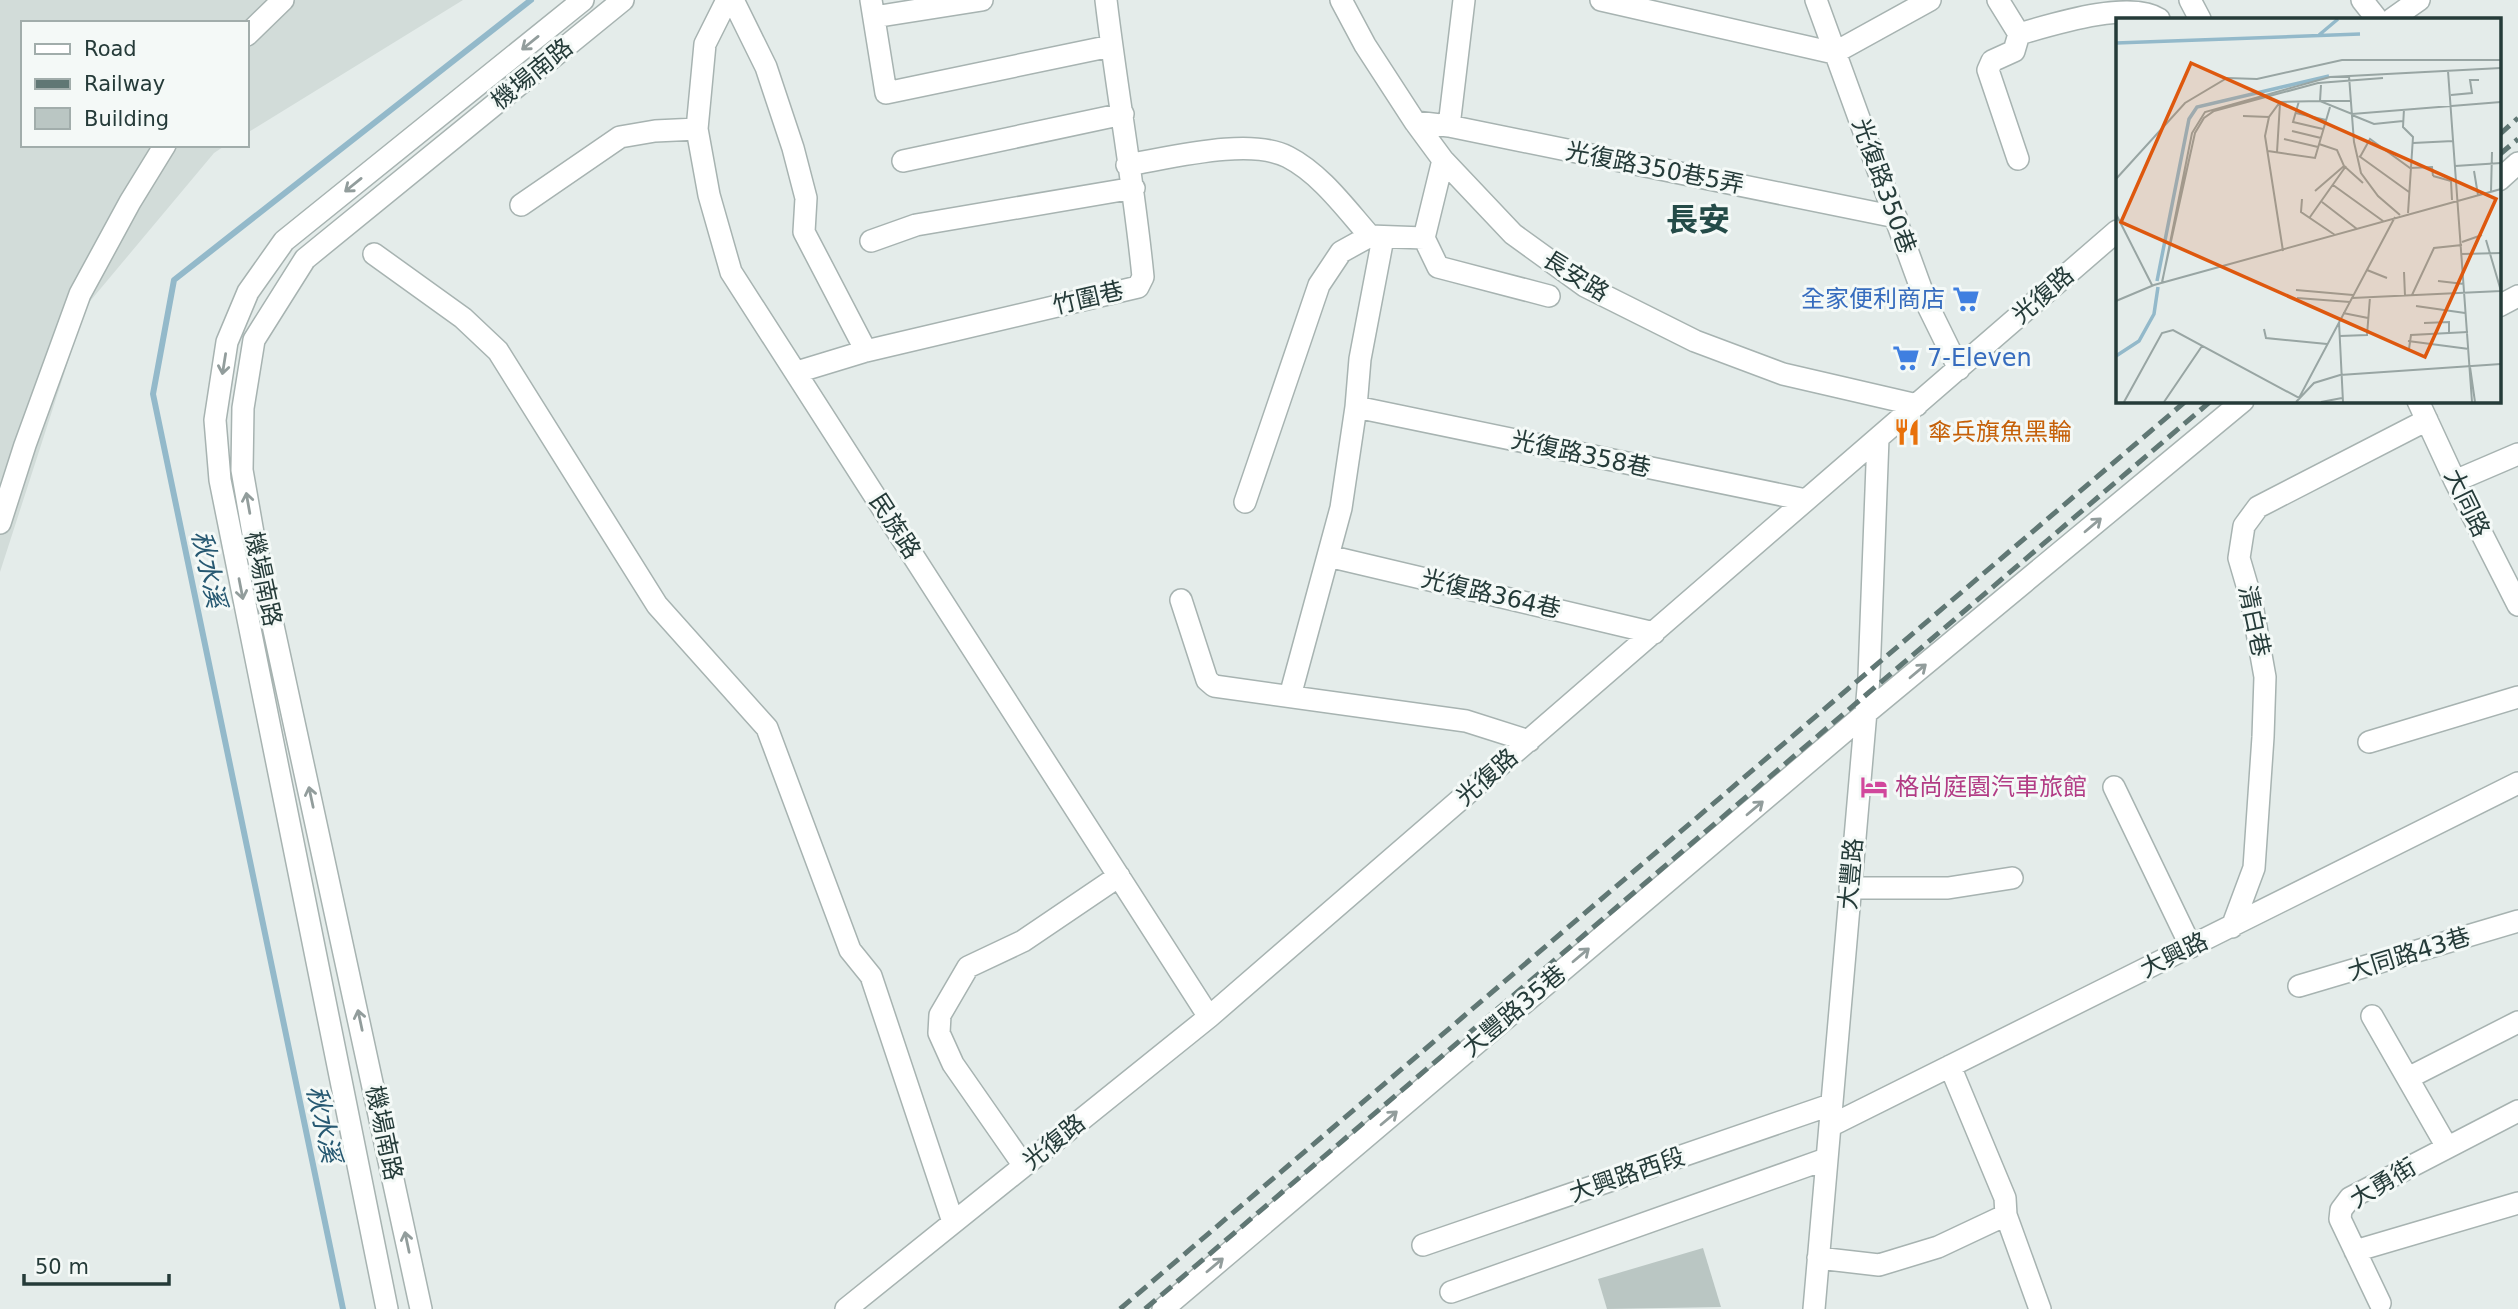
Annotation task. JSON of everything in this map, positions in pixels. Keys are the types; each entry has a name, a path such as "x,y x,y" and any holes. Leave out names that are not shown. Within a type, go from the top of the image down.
{"street":[{"path":"248,34 283,0"},
{"name":"機場南路","path":"387,1309 219,481 215,420 227,342 248,292 284,241 583,0"},
{"name":"機場南路","path":"421,1309 253,533 242,470 243,408 254,340 305,259 622,0"},
{"name":"民族路","path":"727,0 705,44 697,129 709,195 730,272 797,372 1209,1017"},
{"path":"733,0 766,67 793,148 806,198 804,232 866,351"},
{"path":"982,0 873,9 886,93 1111,46"},
{"name":"竹圍巷","path":"797,372 866,351 1138,287 1143,277 1134,188 1128,165 1106,0"},
{"name":"長安路","path":"1341,0 1365,45 1443,160 1513,234 1585,286 1695,341 1783,374 1917,405"},
{"path":"1449,126 1464,0"},
{"path":"1601,0 1834,53 1930,0"},
{"name":"光復路350巷","path":"1816,0 1926,302 1959,369"},
{"path":"1998,0 2019,34 2014,51 1992,61 1988,70 2018,159"},
{"path":"2190,0 2199,18"},
{"path":"2362,0 2376,18"},
{"path":"2393,18 2419,0"},
{"path":"2019,34 2063,19 2128,8 2151,12 2158,18"},
{"path":"903,161 1123,114"},
{"name":"光復路350巷5弄","path":"1415,122 1449,126 1896,217"},
{"path":"521,205 620,137 655,131 697,129"},
{"path":"0,523 25,445 80,294 130,202 165,147"},
{"path":"1128,165 1248,148 1275,152 1288,157 1320,182 1376,237"},
{"path":"1443,160 1424,238 1438,267 1549,296"},
{"path":"2500,179 2518,163"},
{"path":"872,241 916,225 1134,188"},
{"name":"光復路","path":"846,1309 1209,1017 2116,232"},
{"path":"1290,696 1341,508 1376,237"},
{"path":"1245,502 1320,285 1341,252 1376,237 1424,238"},
{"path":"373,254 463,318 498,351 657,605 767,728 850,950 871,976 953,1222"},
{"name":"大豐路35巷","path":"1163,1309 1865,714 2242,402"},
{"name":"光復路358巷","path":"1356,407 1806,500"},
{"name":"大同路","path":"2422,410 2518,604"},
{"name":"清白巷","path":"2232,927 2254,869 2265,677 2251,599 2239,558 2244,526 2258,507 2422,410"},
{"name":"大豐路","path":"1814,1309 1865,714 1878,438"},
{"path":"2455,481 2518,454"},
{"name":"光復路364巷","path":"1328,556 1654,632"},
{"path":"1181,600 1207,680 1214,686 1466,721 1529,741"},
{"path":"2369,742 2518,697"},
{"name":"大興路","path":"1830,1115 1950,1066 2518,783"},
{"path":"2114,788 2191,947"},
{"path":"1024,1166 953,1064 939,1033 940,1016 968,967 1023,940 1119,876"},
{"path":"1850,888 1948,888 2012,878"},
{"name":"大同路43巷","path":"2299,986 2518,921"},
{"path":"2372,1016 2447,1147"},
{"path":"2408,1078 2518,1022"},
{"path":"1950,1066 2005,1198 2006,1215 2040,1309"},
{"name":"大勇街","path":"2380,1303 2340,1219 2341,1210 2350,1198 2518,1111"},
{"name":"大興路西段","path":"1423,1245 1830,1115"},
{"path":"1451,1292 1826,1159"},
{"path":"2355,1251 2518,1203"},
{"path":"1818,1258 1879,1265 1938,1247 2006,1215"}],"shaded area":[{"path":"0,0 463,0 248,132 248,21 21,21 21,147 223,147 214,153 86,306 0,572"}],"building":[{"path":"1703,1248 1721,1307 1607,1309 1598,1279"}],"waterway":[{"name":"秋水溪","path":"343,1309 153,394 174,280 531,0"}],"railway":[{"path":"2500,134 2518,118"},
{"path":"2500,154 2518,139"},
{"path":"1120,1309 2185,402"},
{"path":"1145,1309 2210,402"}],"place":[{"name":"全家便利商店","path":"1966,299"},
{"name":"7-Eleven","path":"1906,358"},
{"name":"傘兵旗魚黑輪","path":"1907,432"},
{"name":"格尚庭園汽車旅館","path":"1874,787"}],"district":[{"name":"長安","path":"1698,220"}]}
